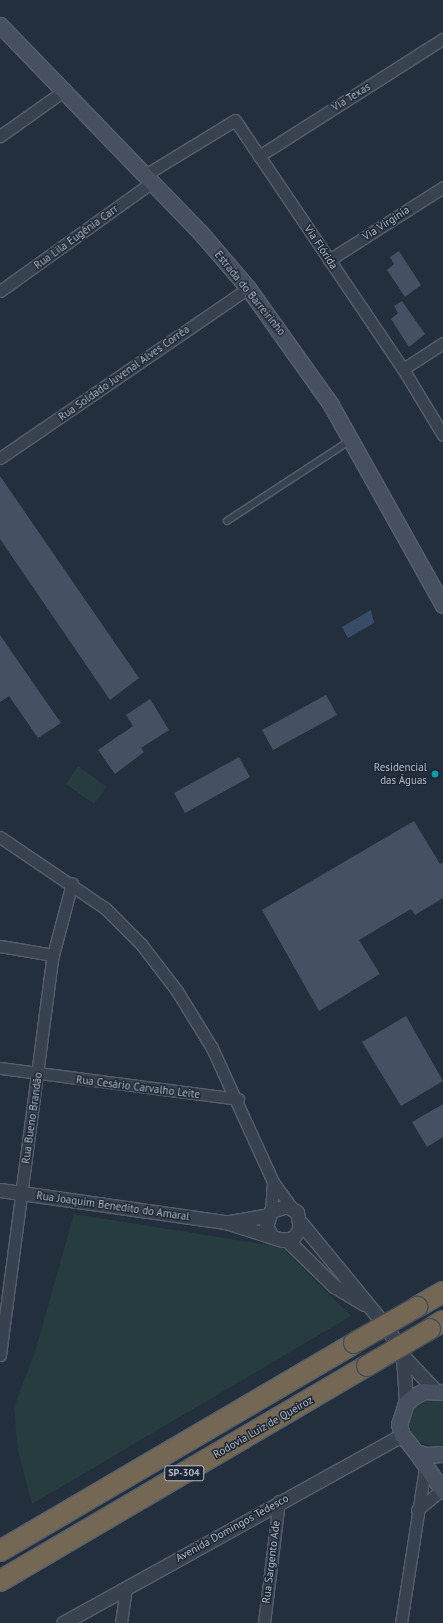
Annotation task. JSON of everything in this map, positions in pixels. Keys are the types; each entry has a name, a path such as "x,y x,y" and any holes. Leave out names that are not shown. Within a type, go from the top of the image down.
{"highway":[{"name":"SP-304","path":"0,1551 443,1292"},
{"name":"Rodovia Luiz de Queiroz","path":"0,1581 436,1325"}],"main road":[{"name":"Estrada do Barreirinho","path":"0,25 65,90 149,178 248,288 294,349 351,440 443,605"},
{"path":"439,1391 414,1396 406,1403 400,1419 402,1435 443,1490"},
{"path":"416,1452 426,1455 443,1454"}],"street":[{"name":"Via Texas","path":"259,156 443,39"},
{"path":"0,136 65,90"},
{"name":"Via Flórida","path":"174,156 234,120 403,369 443,435"},
{"name":"Rua Lila Eugênia Carr","path":"0,291 149,178 174,156"},
{"name":"Via Virginia","path":"329,260 443,187"},
{"name":"Rua Soldado Juvenal Alves Corrêa","path":"0,458 248,288"},
{"path":"403,369 443,343"},
{"path":"0,837 72,883 110,913 173,985 212,1048 238,1099 273,1182 301,1223 388,1329 403,1356 439,1391"},
{"name":"Rua Bueno Brandão","path":"0,1355 21,1193 39,1074 53,955 72,883"},
{"path":"0,946 53,955"},
{"name":"Rua Cesário Carvalho Leite","path":"0,1068 238,1099"},
{"path":"273,1182 266,1226 272,1236 287,1240 334,1286 367,1305"},
{"name":"Rua Joaquim Benedito do Amaral","path":"0,1190 226,1222 272,1236"},
{"path":"269,1213 281,1206 292,1208"},
{"name":"Rua Joaquim Benedito do Amaral","path":"226,1222 269,1213"},
{"path":"287,1240 297,1234 301,1223"},
{"path":"403,1356 406,1403"},
{"name":"Avenida Domingos Tedesco","path":"63,1623 279,1501 402,1435"},
{"path":"401,1623 418,1510 426,1468"},
{"path":"418,1510 443,1490"},
{"name":"Rua Sargento Ade","path":"264,1623 279,1501"},
{"path":"121,1623 126,1587"}],"lane":[{"path":"227,520 351,440"}],"green space":[{"path":"78,766 107,787 94,804 66,784"},
{"path":"74,1214 281,1247 351,1316 32,1504 18,1451 14,1407 35,1352"},
{"path":"429,1398 443,1401 443,1445 435,1447 415,1441 407,1422 416,1404"}],"water":[{"path":"371,610 374,623 348,638 342,627"}],"building":[{"path":"399,251 421,285 405,297 387,270 394,264 390,257"},
{"path":"402,301 425,334 409,347 391,319 398,313 394,306"},
{"path":"0,476 139,678 110,700 0,539"},
{"path":"0,635 61,723 38,738 9,696 0,702"},
{"path":"326,695 337,715 273,750 262,730"},
{"path":"150,699 169,730 141,748 144,752 115,774 98,750 133,726 126,715"},
{"path":"239,757 250,777 185,813 174,793"},
{"path":"414,821 440,864 443,862 443,898 415,915 411,909 359,940 380,974 319,1011 262,910"},
{"path":"406,1016 443,1081 401,1106 362,1042"},
{"path":"443,1104 443,1137 427,1147 412,1122"}],"place":[{"name":"Residencial das Águas","path":"435,774"}]}
